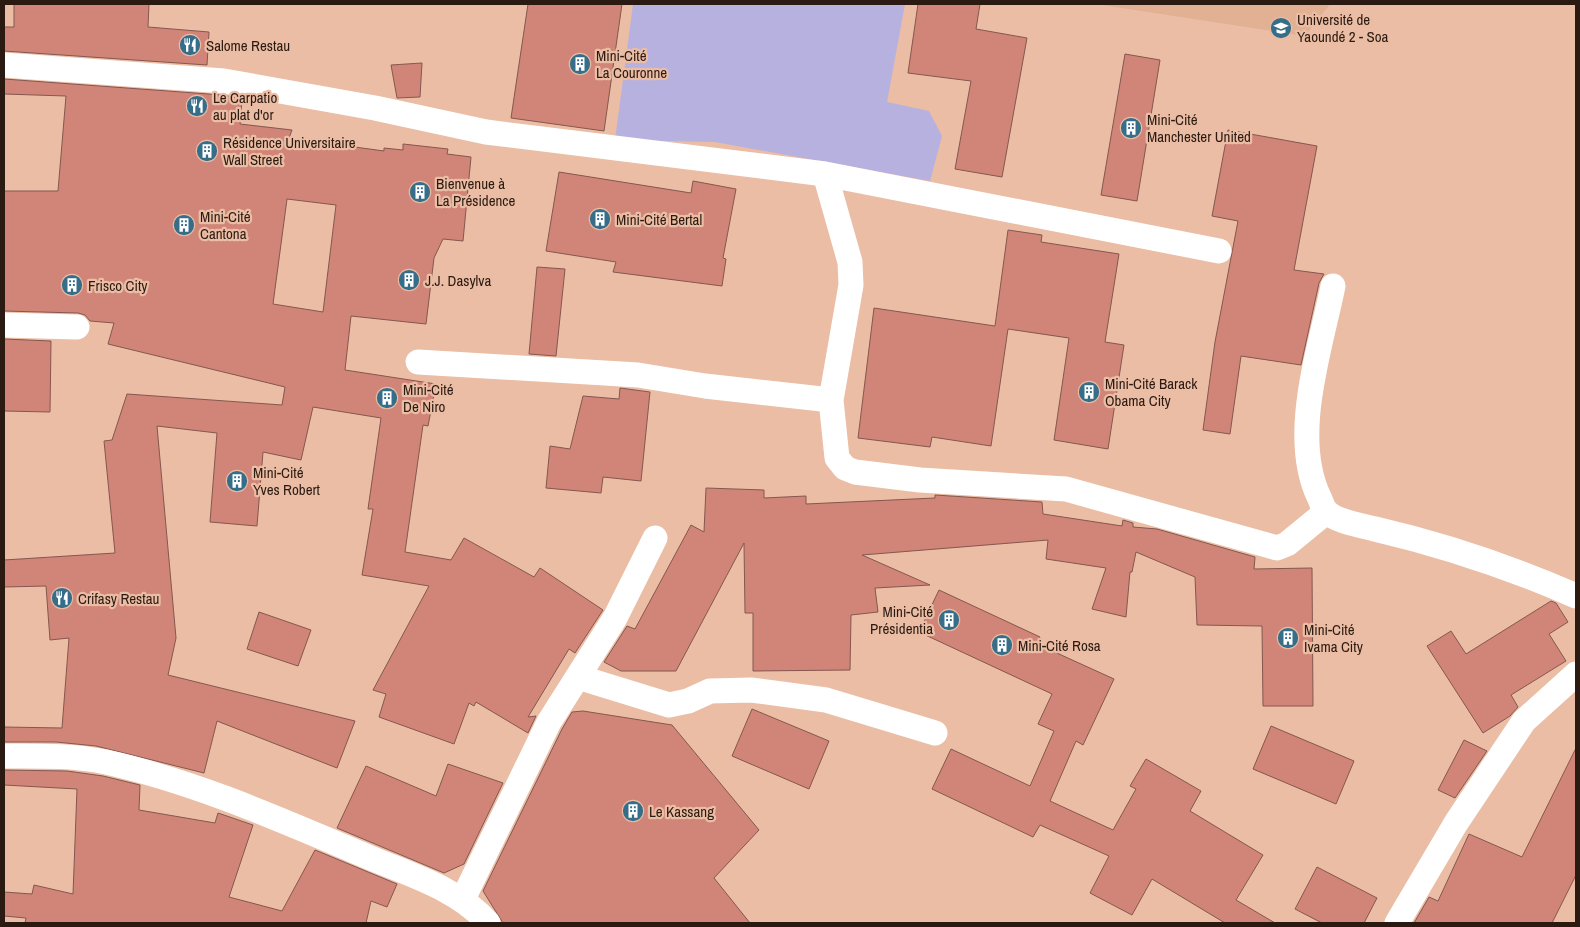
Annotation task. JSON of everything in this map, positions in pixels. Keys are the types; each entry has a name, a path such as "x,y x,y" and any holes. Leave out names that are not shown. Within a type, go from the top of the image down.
{"street":[{"path":"4,65 224,81 376,108 486,132 826,174 1219,251"},
{"path":"826,174 850,262 850,285 831,400 837,458 845,468 854,472 920,480 1066,489 1277,548 1287,544 1326,512"},
{"path":"1332,286 1307,415 1306,451 1315,488 1326,512 1352,524 1416,539 1485,561 1576,596"},
{"path":"4,325 77,328"},
{"path":"418,362 638,375 705,386 831,400"},
{"path":"463,899 549,722 615,618 655,538"},
{"path":"1397,923 1456,823 1524,721 1576,674"},
{"path":"578,677 669,705 688,701 710,691 751,690 826,700 935,733"},
{"path":"4,756 54,756 103,762 170,778 298,827 463,899 486,923"}],"shaded area":[{"path":"633,4 905,4 887,102 929,111 942,136 930,181 715,142 615,140"},
{"name":"Université de Yaoundé 2 - Soa","path":"1096,4 1330,4 1305,36"}],"building":[{"path":"14,4 149,4 148,27 209,32 207,65 4,51 4,27 14,27"},
{"name":"Mini-Cité La Couronne","path":"528,4 622,4 604,131 511,118"},
{"path":"918,4 980,4 976,29 1027,38 1002,177 955,169 971,81 908,73"},
{"name":"Mini-Cité Manchester United","path":"1125,54 1160,60 1137,201 1101,195"},
{"path":"422,63 420,97 397,98 391,65"},
{"path":"4,79 222,95 242,99 240,124 292,130 289,138 384,151 384,148 403,150 403,144 448,149 447,154 471,157 463,241 443,239 434,258 426,324 351,316 345,370 436,384 428,426 423,425 405,552 451,560 464,538 534,577 540,568 603,610 575,653 569,649 528,717 536,716 528,733 476,702 474,706 469,703 454,744 379,717 386,694 373,690 429,586 362,575 373,509 368,509 381,418 313,407 301,460 263,452 257,526 210,522 217,433 157,426 176,638 168,675 355,721 337,768 217,721 204,773 96,746 56,742 4,742 4,727 62,728 69,638 50,640 46,586 4,587 4,560 115,553 104,441 112,440 127,394 282,405 285,387 108,344 114,323 90,321 85,315 78,313 4,311 4,191 58,191 66,96 4,94","holes":["287,199 336,205 323,312 273,304"]},
{"path":"1228,130 1317,146 1294,270 1324,274 1319,283 1301,365 1241,356 1230,434 1203,430 1215,342 1238,221 1212,216"},
{"path":"559,172 691,193 693,181 736,189 723,258 726,259 722,286 613,272 616,262 546,251"},
{"path":"1008,230 1042,235 1041,242 1119,254 1105,342 1124,345 1108,449 1054,440 1069,338 1008,329 991,446 932,437 930,447 858,438 874,308 995,326"},
{"path":"537,267 565,269 556,356 529,354"},
{"path":"4,339 51,341 50,412 4,411"},
{"path":"620,388 650,392 641,481 603,477 601,493 546,488 550,446 570,449 583,396 619,399"},
{"path":"706,488 764,490 764,498 806,496 806,504 935,498 935,495 1042,502 1043,514 1122,526 1123,520 1133,523 1133,527 1157,529 1255,557 1254,569 1312,568 1313,706 1263,706 1262,626 1197,625 1195,577 1136,552 1132,572 1130,572 1126,617 1092,609 1106,568 1046,559 1048,540 862,555 930,585 875,588 878,612 851,615 850,670 753,671 753,613 745,613 744,543 676,671 621,671 604,662 627,626 635,629 691,525 704,532"},
{"path":"939,590 1040,637 1037,644 1114,679 1083,745 1076,741 1050,801 1113,830 1136,789 1130,786 1146,759 1201,791 1190,811 1263,855 1236,900 1275,923 1225,923 1152,879 1132,915 1090,893 1109,856 1040,825 1033,837 932,789 951,749 1030,786 1054,731 1038,724 1052,694 919,632"},
{"path":"1551,601 1556,603 1568,622 1549,634 1566,661 1511,695 1518,707 1510,716 1483,733 1427,646 1451,631 1466,654"},
{"path":"259,612 311,630 298,666 247,649"},
{"path":"752,709 829,741 809,789 732,756"},
{"name":"Le Kassang","path":"583,711 672,725 759,830 714,878 750,923 503,923 483,891 562,729 572,712"},
{"path":"1271,726 1354,761 1336,804 1253,769"},
{"path":"1464,740 1487,751 1455,798 1438,790"},
{"path":"1576,748 1576,875 1552,923 1414,923 1429,897 1438,901 1469,834 1522,857"},
{"path":"448,764 503,783 464,864 444,873 337,828 366,766 436,796"},
{"path":"4,770 67,771 103,776 140,785 139,810 215,823 218,813 253,825 229,897 282,911 315,850 397,884 387,907 371,901 366,923 25,923 26,918 4,916 4,892 32,894 34,885 73,894 77,789 4,785"},
{"path":"1317,867 1377,898 1364,923 1322,923 1295,909"}],"place":[{"name":"Université de Yaoundé 2 - Soa","path":"1281,28"},
{"name":"Salome Restau","path":"190,45"},
{"name":"Mini-Cité La Couronne","path":"580,64"},
{"name":"Le Carpatio au plat d'or","path":"197,106"},
{"name":"Mini-Cité Manchester United","path":"1131,128"},
{"name":"Résidence Universitaire Wall Street","path":"207,151"},
{"name":"Bienvenue à La Présidence","path":"420,192"},
{"name":"Mini-Cité Bertal","path":"600,219"},
{"name":"Mini-Cité Cantona","path":"184,225"},
{"name":"J.J. Dasylva","path":"409,280"},
{"name":"Frisco City","path":"72,285"},
{"name":"Mini-Cité Barack Obama City","path":"1089,392"},
{"name":"Mini-Cité De Niro","path":"387,398"},
{"name":"Mini-Cité Yves Robert","path":"237,481"},
{"name":"Crifasy Restau","path":"62,598"},
{"name":"Mini-Cité Présidentia","path":"949,620"},
{"name":"Mini-Cité Ivama City","path":"1288,638"},
{"name":"Mini-Cité Rosa","path":"1002,645"},
{"name":"Le Kassang","path":"633,811"}]}
